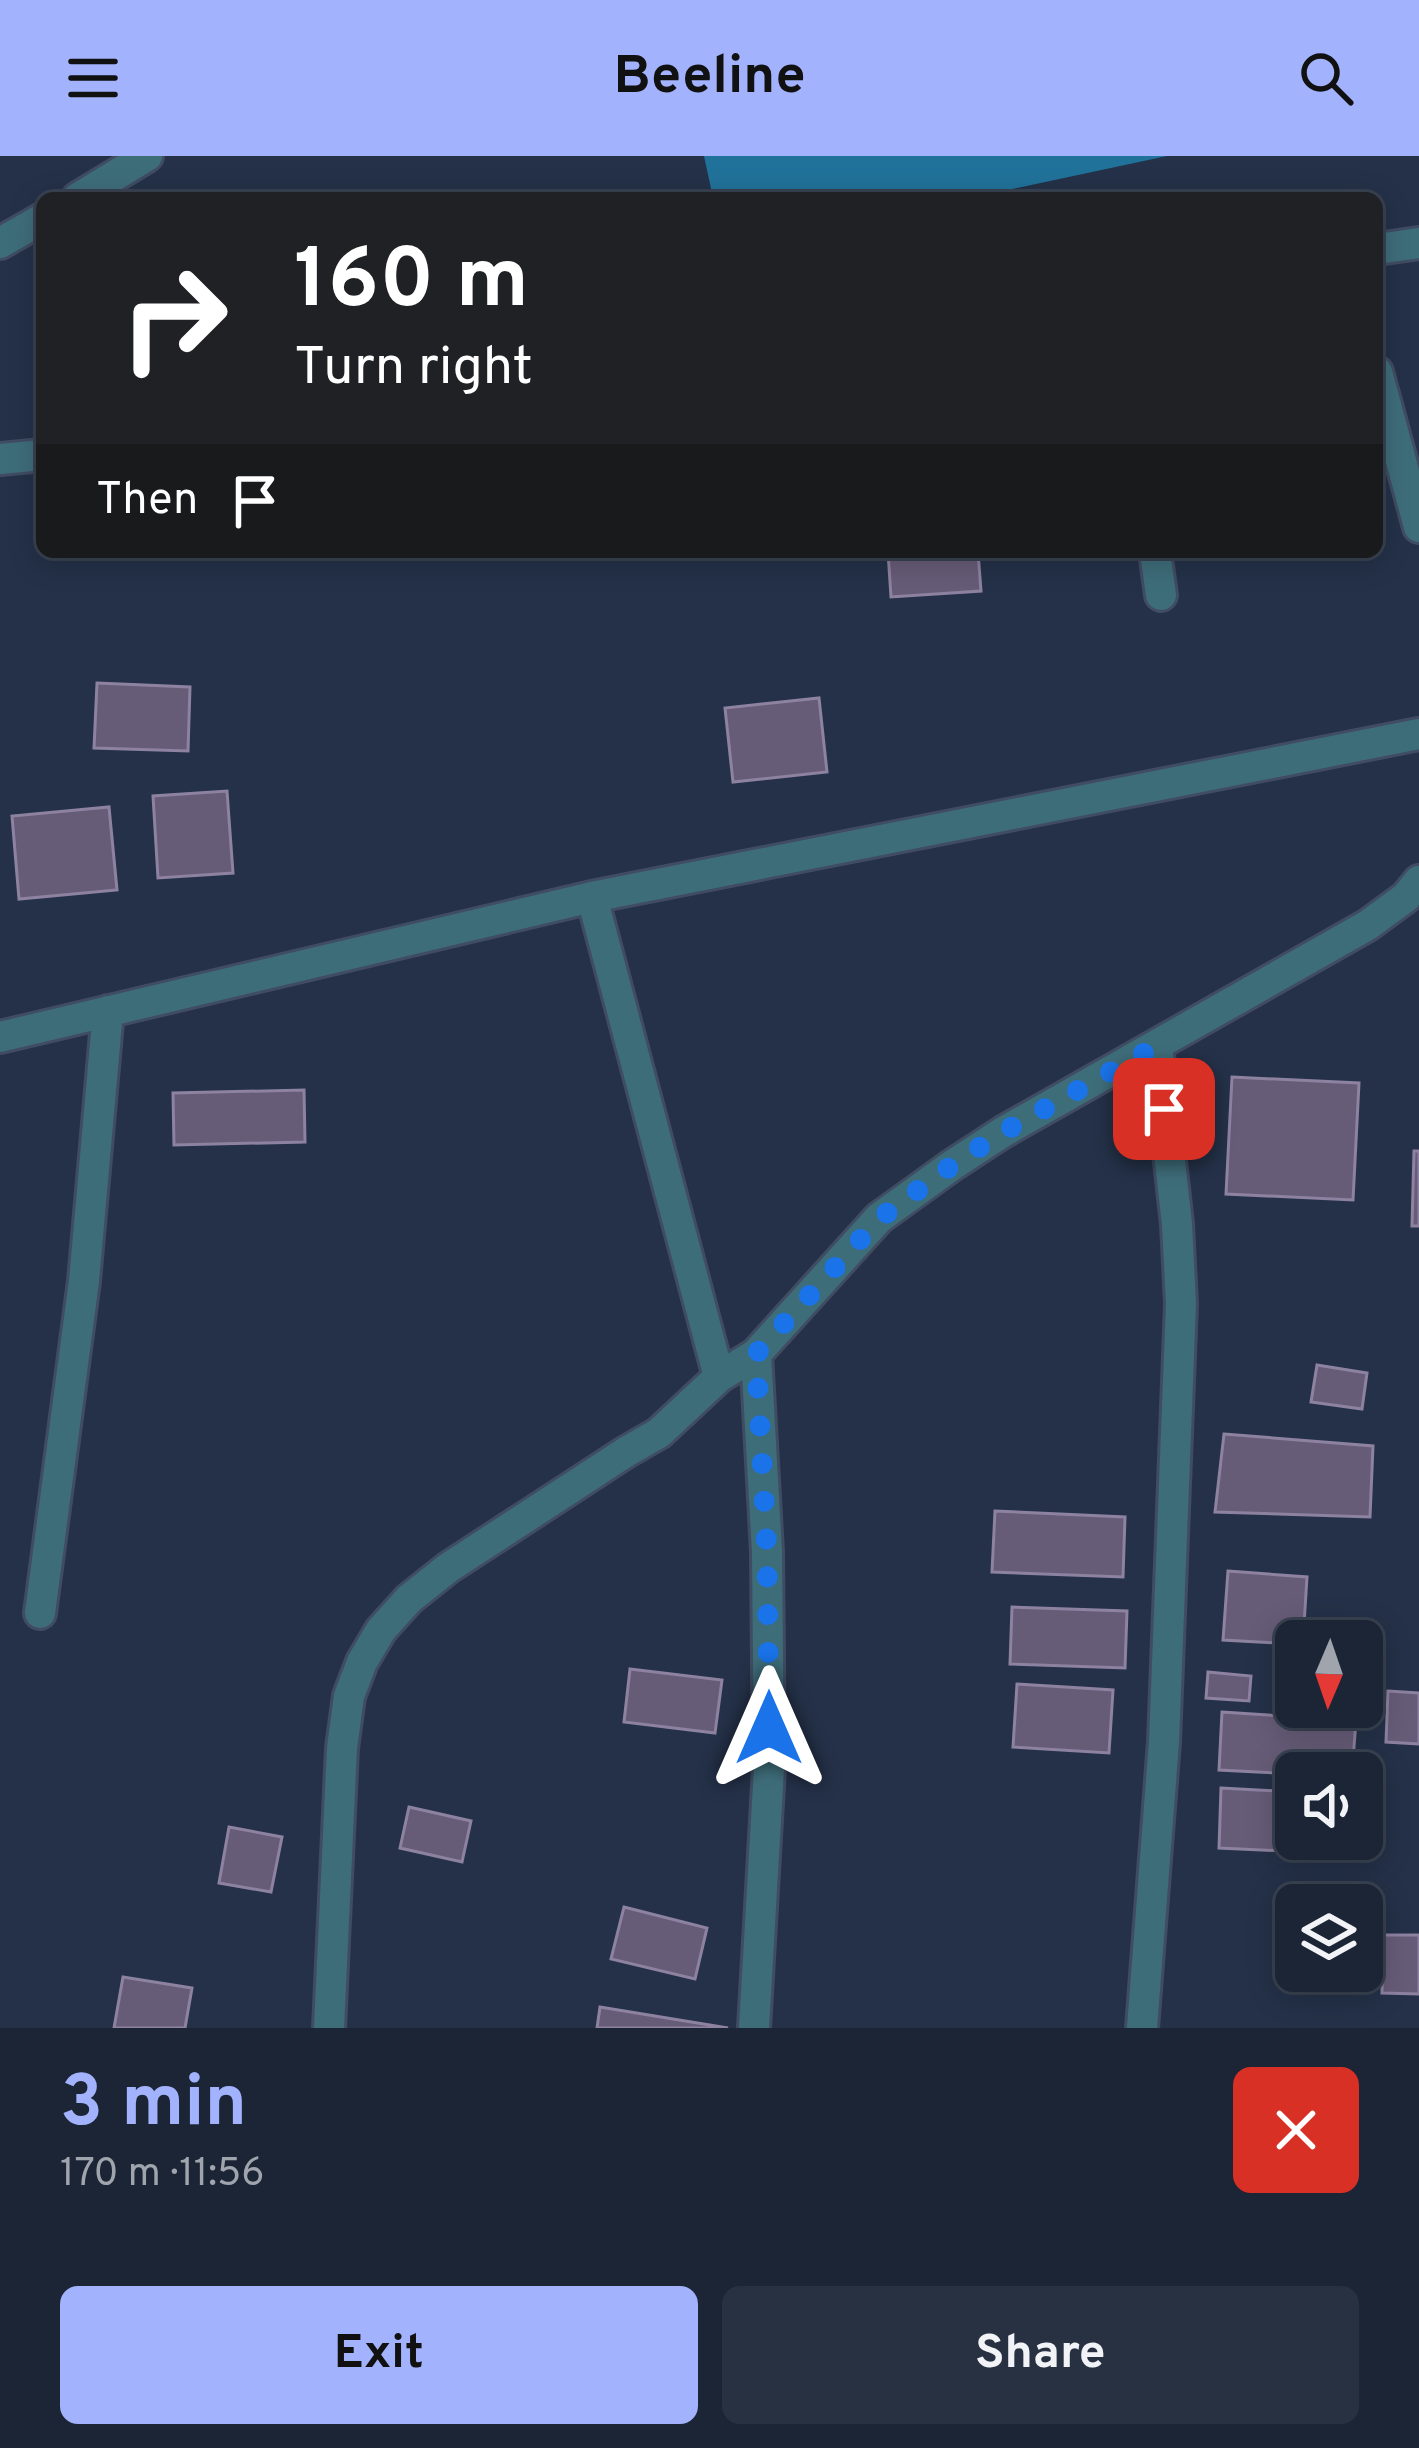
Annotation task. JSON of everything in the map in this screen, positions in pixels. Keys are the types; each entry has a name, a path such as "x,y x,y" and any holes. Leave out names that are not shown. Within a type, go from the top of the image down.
{"street":[{"path":"89,192 147,156"},
{"path":"0,243 36,223"},
{"path":"1383,249 1419,243"},
{"path":"1383,394 1419,527"},
{"path":"0,459 36,456"},
{"path":"1156,558 1161,595"},
{"path":"0,1037 592,897 1419,734"},
{"path":"329,2028 342,1748 349,1696 371,1646 409,1599 448,1568 659,1433 719,1377 756,1354 880,1218 951,1166 1368,925 1406,898 1419,881"},
{"path":"592,897 719,1377"},
{"path":"40,1613 84,1281 108,1011"},
{"path":"1142,2028 1163,1742 1180,1327 1177,1224 1157,1046"},
{"path":"754,2028 769,1768 767,1552 756,1354"}],"water":[{"path":"704,156 1167,156 998,192 712,192"}],"building":[{"path":"888,558 978,558 981,591 891,597"},
{"path":"97,683 190,687 188,751 94,748"},
{"path":"819,698 827,772 733,782 725,708"},
{"path":"227,791 233,873 158,878 153,796"},
{"path":"109,807 117,890 19,899 12,816"},
{"path":"1232,1077 1359,1083 1353,1200 1226,1194"},
{"path":"304,1090 305,1142 174,1145 173,1093"},
{"path":"1414,1151 1419,1151 1419,1226 1412,1226"},
{"path":"1317,1365 1367,1373 1362,1409 1311,1402"},
{"path":"1224,1434 1373,1446 1370,1517 1215,1512"},
{"path":"995,1511 1125,1517 1123,1577 992,1572"},
{"path":"1228,1571 1307,1577 1304,1620 1275,1620 1275,1643 1223,1640"},
{"path":"1012,1607 1127,1611 1125,1668 1010,1664"},
{"path":"630,1669 722,1680 715,1733 624,1722"},
{"path":"1208,1672 1251,1676 1249,1701 1206,1698"},
{"path":"1017,1684 1113,1690 1109,1753 1013,1747"},
{"path":"1388,1691 1419,1693 1419,1744 1386,1742"},
{"path":"1222,1712 1275,1716 1275,1728 1355,1728 1354,1752 1275,1752 1275,1773 1219,1770"},
{"path":"1221,1788 1275,1791 1275,1851 1219,1848"},
{"path":"409,1807 471,1821 462,1862 400,1848"},
{"path":"229,1827 282,1837 271,1892 219,1883"},
{"path":"624,1907 707,1928 695,1979 611,1959"},
{"path":"1383,1935 1419,1935 1419,1994 1382,1993"},
{"path":"123,1977 192,1988 185,2028 114,2028"},
{"path":"600,2007 728,2028 597,2028"}],"route":[{"path":"769,1728 767,1552 756,1354 880,1218 1003,1132 1157,1046 1164,1109"}]}
